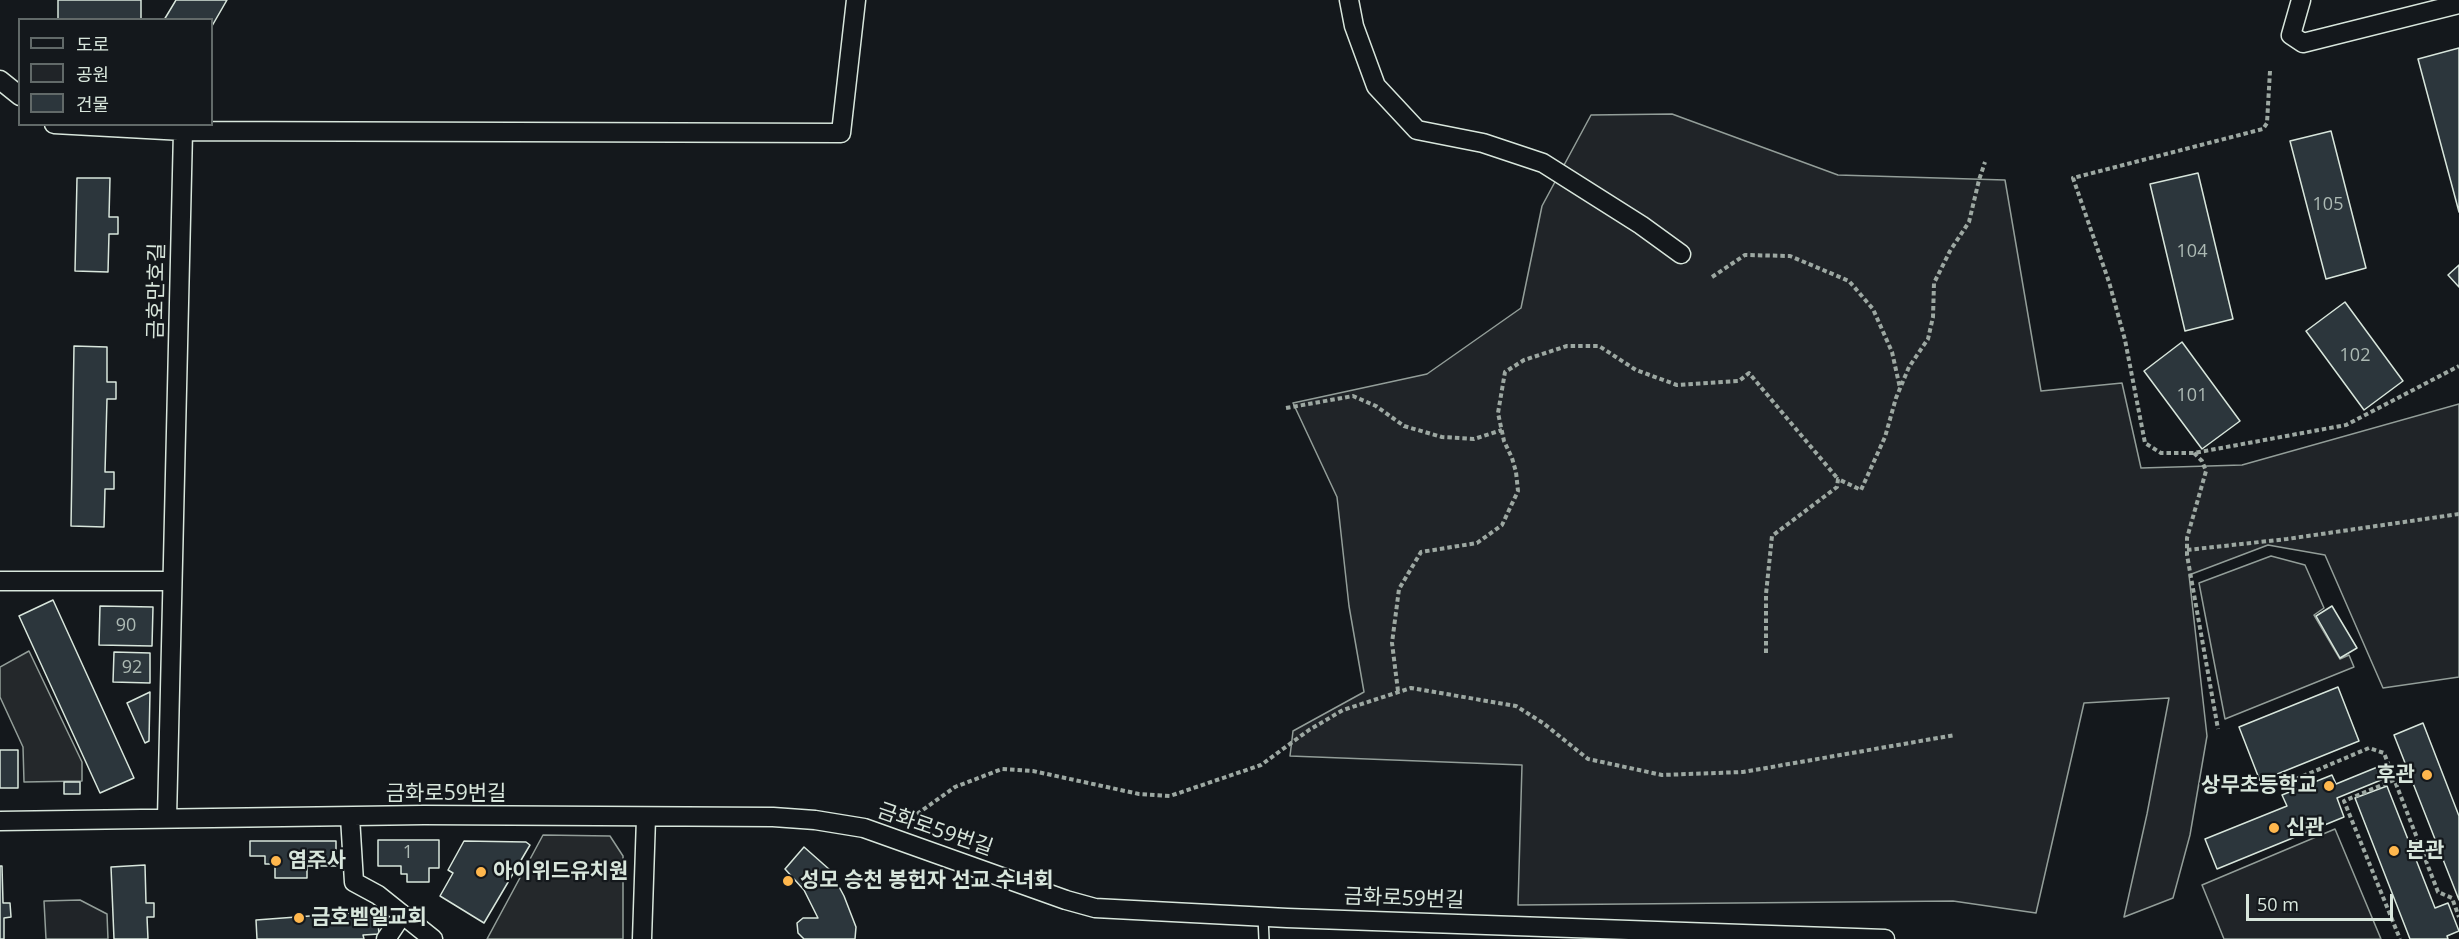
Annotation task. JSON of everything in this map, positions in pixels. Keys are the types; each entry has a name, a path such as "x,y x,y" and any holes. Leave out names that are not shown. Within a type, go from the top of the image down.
{"street":[{"path":"91,126 183,131 841,133 856,0"},
{"path":"1349,0 1354,26 1376,86 1417,130 1483,144 1542,164 1641,225 1681,254"},
{"path":"2301,0 2291,35 2303,43 2459,4"},
{"path":"0,80 18,94"},
{"name":"금호만호길","path":"167,818 183,131"},
{"path":"0,581 171,581"},
{"name":"금화로59번길","path":"0,821 424,815 815,819 864,828 1066,900 1095,908 1263,917 1885,939"},
{"path":"350,817 354,882 378,895 433,939"},
{"path":"642,939 645,818"},
{"path":"386,939 402,915"}],"lane":[{"path":"1263,917 1264,939"}],"path":[{"path":"2270,71 2267,123 2264,129 2073,178 2109,282 2125,340 2145,443 2161,453 2194,453 2346,424 2459,366"},
{"path":"1398,691 1392,643 1399,590 1421,552 1477,543 1502,525 1518,492 1512,458 1504,441 1498,413 1505,372 1524,360 1567,346 1599,345 1636,370 1677,385 1739,381 1749,373 1838,480 1861,490 1885,437 1909,367 1928,339 1933,317 1934,283 1950,251 1970,222 1978,180 1985,162"},
{"path":"1712,277 1745,255 1790,256 1849,281 1873,309 1892,352 1900,389"},
{"path":"1286,408 1353,396 1376,406 1404,426 1442,437 1474,440 1502,430"},
{"path":"2194,453 2202,460 2206,471 2187,538 2187,550 2218,729"},
{"path":"1766,653 1766,594 1772,536 1837,487 1838,480"},
{"path":"2187,550 2288,539 2459,514"},
{"path":"917,814 955,787 1002,769 1033,771 1139,794 1170,796 1261,765 1309,730 1343,710 1411,688 1516,706 1544,723 1588,759 1662,775 1743,772 1955,735"},
{"path":"2282,784 2369,748 2384,753 2438,892 2452,898 2459,917"},
{"path":"2394,780 2344,801 2400,939"}],"green space":[{"path":"1672,114 1838,175 2005,180 2041,391 2122,383 2141,468 2242,465 2459,404 2459,677 2383,688 2325,555 2268,545 2189,575 2207,736 2190,835 2173,898 2124,917 2169,698 2084,703 2036,913 1953,901 1518,905 1522,765 1290,756 1293,731 1364,692 1349,606 1337,497 1293,403 1427,374 1521,308 1542,206 1591,115"},
{"path":"2271,556 2305,565 2324,608 2314,615 2340,659 2349,655 2354,667 2225,719 2199,583"},
{"path":"2335,829 2381,939 2224,939 2202,885"},
{"path":"80,900 107,914 108,939 46,939 44,901"}],"shaded area":[{"path":"29,651 82,762 82,781 24,782 23,747 0,697 0,667"},
{"path":"543,835 610,836 623,856 623,939 487,939"}],"building":[{"path":"58,0 141,0 141,18 58,18"},
{"path":"176,0 227,0 213,24 213,18 165,18"},
{"path":"2459,48 2459,212 2418,59"},
{"path":"2331,131 2366,268 2326,279 2290,141"},
{"path":"2198,173 2233,319 2185,331 2150,184"},
{"path":"77,178 110,178 109,217 118,217 118,234 109,234 108,272 75,271"},
{"path":"2459,265 2459,287 2448,275"},
{"path":"2345,302 2403,381 2364,410 2306,331"},
{"path":"2182,342 2240,421 2202,449 2144,371"},
{"path":"74,346 107,347 107,382 116,382 116,399 107,399 105,472 114,472 114,489 105,489 104,527 71,526"},
{"path":"53,600 134,778 100,793 19,616"},
{"path":"100,606 153,607 152,646 99,645"},
{"path":"2332,606 2357,648 2340,658 2316,616"},
{"path":"114,652 150,653 150,683 113,682"},
{"path":"2338,687 2359,741 2260,781 2239,727"},
{"path":"150,692 149,741 145,743 127,703"},
{"name":"후관","path":"2423,723 2459,816 2459,900 2394,735"},
{"path":"0,750 18,750 18,788 0,788"},
{"name":"신관","path":"2380,766 2386,778 2337,798 2344,817 2217,869 2205,839 2287,806 2282,795 2332,775 2336,784"},
{"path":"64,782 80,782 80,794 64,794"},
{"name":"본관","path":"2387,786 2435,908 2448,903 2459,931 2447,936 2448,939 2410,939 2355,798"},
{"path":"378,840 439,840 439,868 429,868 429,882 407,882 407,874 401,874 401,866 378,866"},
{"path":"250,841 336,841 336,866 307,866 307,878 275,878 275,864 265,864 265,856 250,856"},
{"path":"464,841 526,842 530,845 484,923 440,896 453,873 448,870"},
{"path":"804,847 830,870 844,896 856,927 855,939 804,939 798,933 797,923 803,918 818,918 804,890 785,869"},
{"path":"145,865 146,903 154,903 154,917 147,917 148,939 114,939 111,867"},
{"path":"0,866 2,866 3,903 10,903 11,917 4,918 4,939 0,939"},
{"path":"377,911 379,934 363,935 364,939 257,939 256,920"}],"place":[{"name":"후관","path":"2427,775"},
{"name":"상무초등학교","path":"2329,786"},
{"name":"신관","path":"2274,828"},
{"name":"본관","path":"2394,851"},
{"name":"염주사","path":"276,861"},
{"name":"아이위드유치원","path":"481,872"},
{"name":"성모 승천 봉헌자 선교 수녀회","path":"788,881"},
{"name":"금호벧엘교회","path":"299,918"}]}
